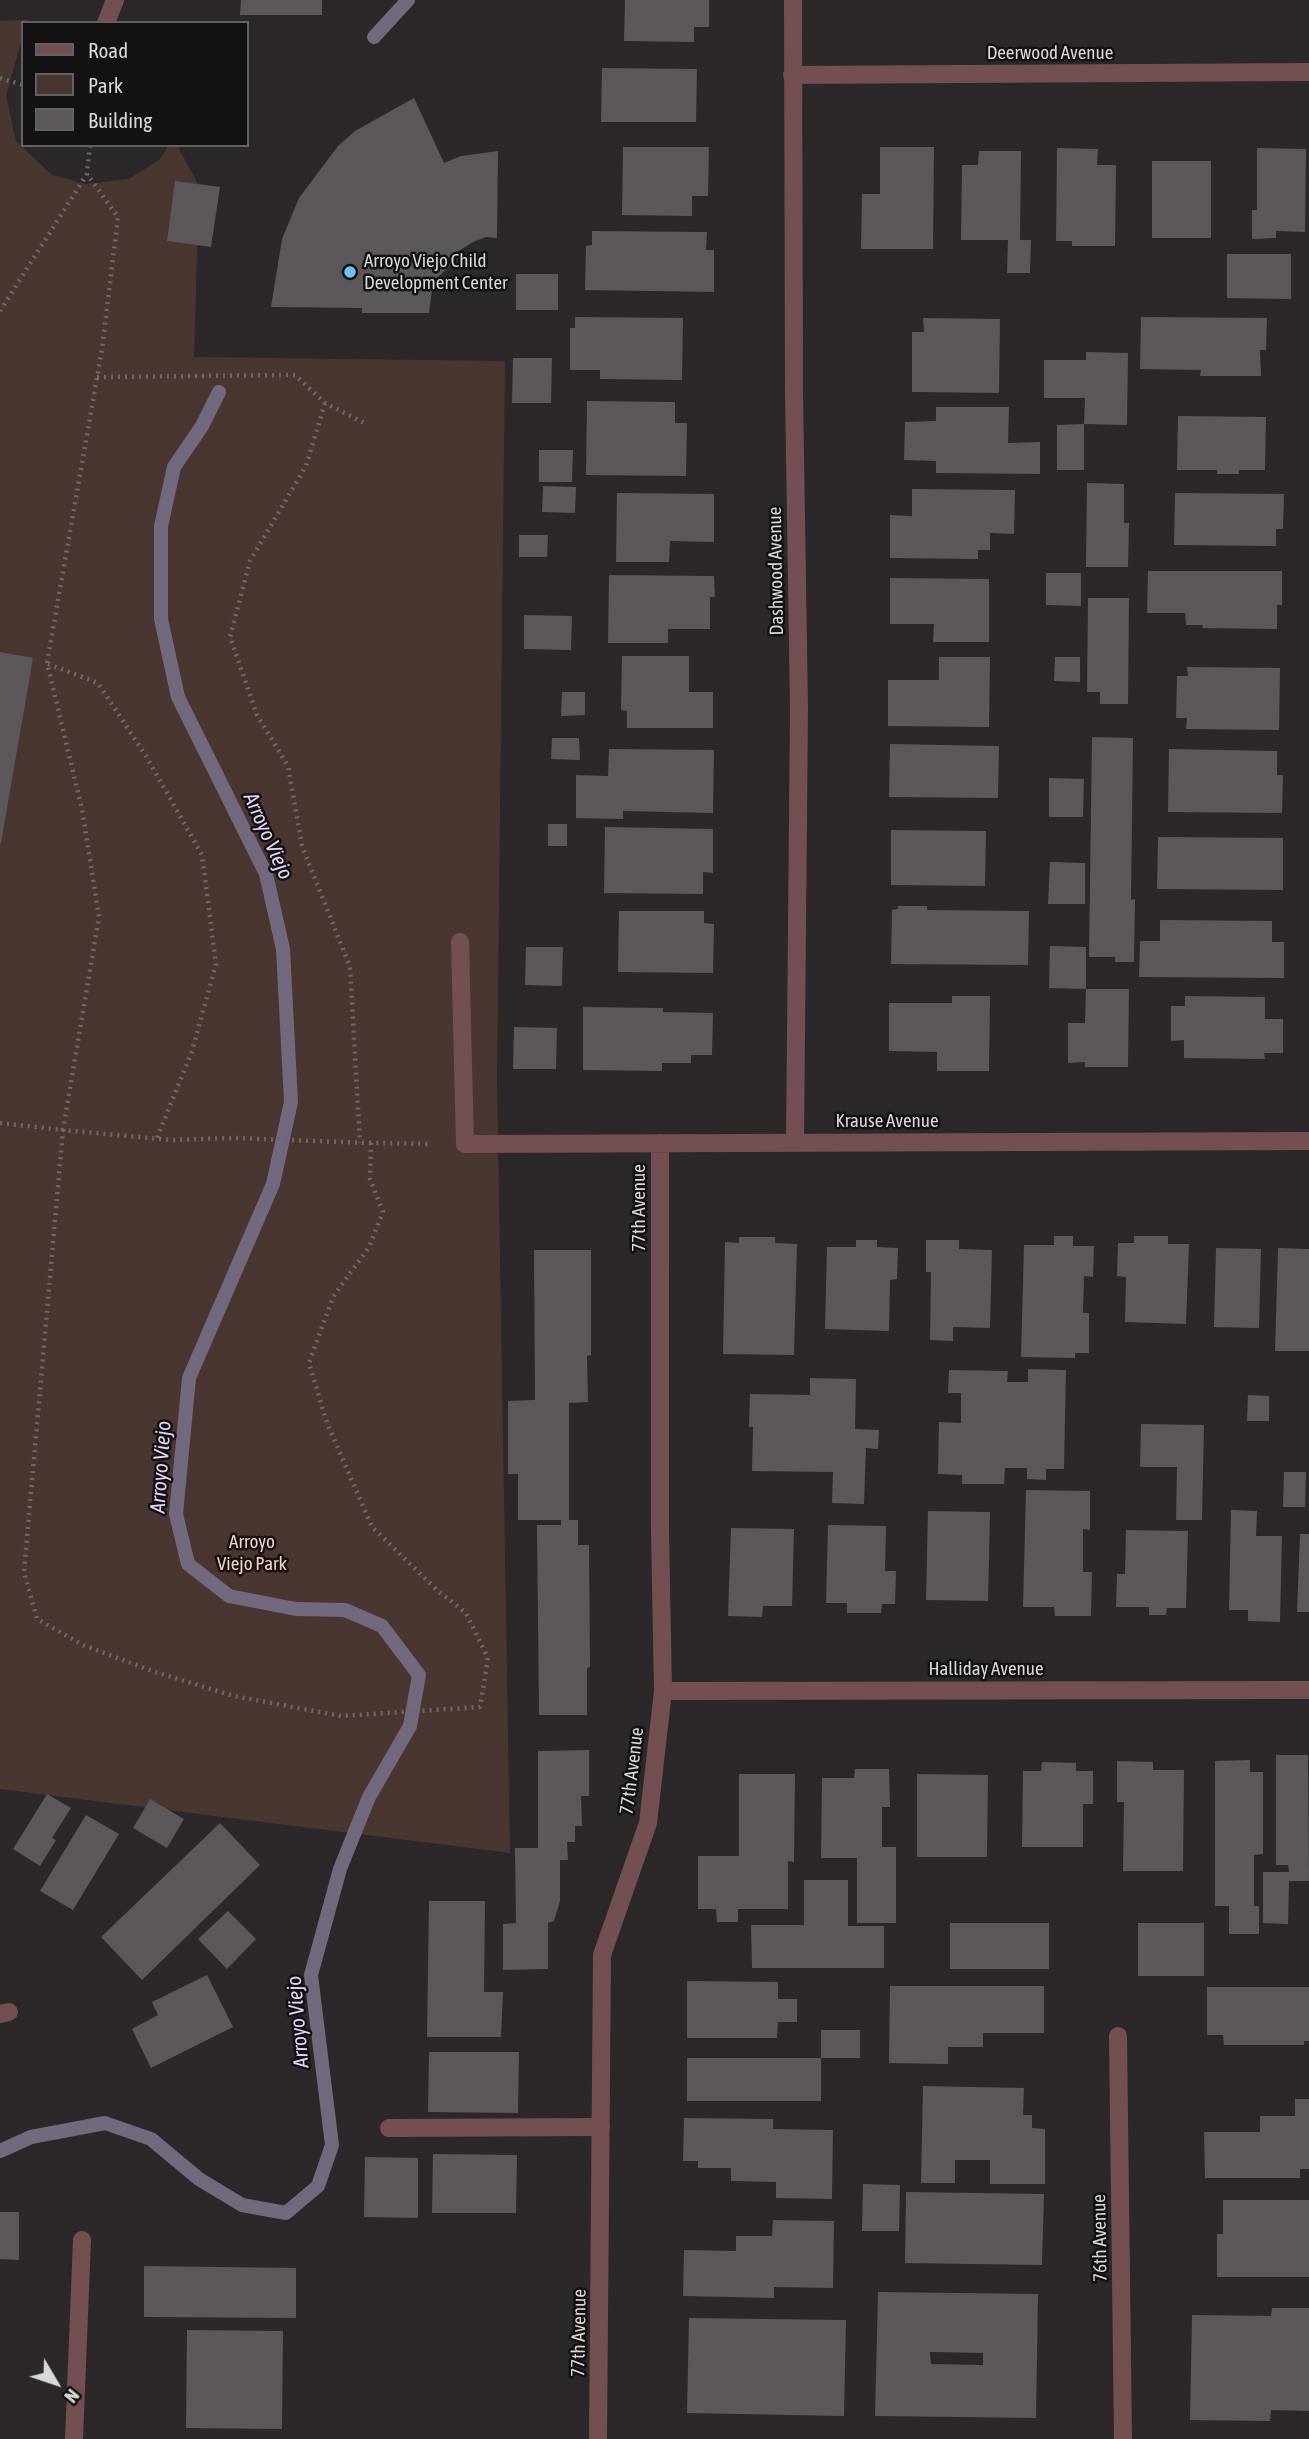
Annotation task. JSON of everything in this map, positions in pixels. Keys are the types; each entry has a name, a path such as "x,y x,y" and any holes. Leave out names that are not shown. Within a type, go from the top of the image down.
{"street":[{"path":"107,21 116,0"},
{"name":"Dashwood Avenue","path":"793,0 799,709 794,1142"},
{"name":"Deerwood Avenue","path":"792,75 1309,72"},
{"path":"460,942 465,1144"},
{"name":"Krause Avenue","path":"465,1144 1309,1140"},
{"name":"77th Avenue","path":"598,2439 602,1955 648,1823 663,1691 660,1531 660,1143"},
{"name":"Halliday Avenue","path":"663,1691 1309,1690"},
{"name":"76th Avenue","path":"1118,2036 1123,2439"},
{"path":"389,2128 601,2127"},
{"path":"74,2439 82,2240"}],"path":[{"path":"0,78 21,84"},
{"path":"0,312 87,174 90,147"},
{"path":"87,174 118,217 97,377 47,663 82,809 99,917 63,1130 24,1572 37,1619 83,1645 155,1672 234,1696 341,1716 480,1707 488,1658 466,1613 438,1591 372,1527 327,1423 309,1363 333,1297 369,1247 383,1212 370,1179 371,1143"},
{"path":"97,377 295,375 325,403 364,423"},
{"path":"325,403 306,466 250,561 230,637 257,715 288,766 302,846 349,967 360,1143"},
{"path":"47,663 98,684 146,756 202,855 216,964 192,1051 157,1138"},
{"path":"0,1123 172,1140 235,1138 465,1144"}],"green space":[{"name":"Arroyo Viejo Park","path":"27,20 21,21 21,42 6,96 16,141 52,175 85,184 129,179 160,159 168,147 178,147 199,186 194,357 505,361 497,1079 510,1853 0,1789 0,21"}],"building":[{"path":"241,0 322,0 322,15 240,15"},
{"path":"625,0 709,0 709,27 694,27 694,42 624,41"},
{"path":"602,68 697,69 696,122 601,122"},
{"path":"414,98 444,163 461,156 498,151 497,238 486,237 473,242 451,256 455,261 433,282 429,313 362,313 362,308 271,307 282,239 299,198 338,146 355,131"},
{"path":"623,147 709,147 708,196 692,196 692,216 622,215"},
{"path":"880,147 934,147 933,249 861,249 862,194 880,194"},
{"path":"1057,148 1098,149 1097,165 1116,165 1115,246 1072,246 1072,241 1056,241"},
{"path":"1257,148 1306,149 1305,232 1276,231 1276,238 1252,239 1252,210 1257,210"},
{"path":"979,151 1021,151 1020,240 1031,240 1030,273 1007,273 1008,240 961,240 962,165 978,165"},
{"path":"1152,161 1211,161 1211,238 1152,238"},
{"path":"175,181 220,187 211,247 167,241"},
{"path":"592,231 707,232 706,250 714,250 714,292 585,290 586,246 592,245"},
{"path":"1227,254 1291,254 1291,299 1227,298"},
{"path":"516,274 558,274 558,310 516,310"},
{"path":"575,317 683,318 682,380 600,379 600,370 570,370 570,328 575,328"},
{"path":"1141,317 1267,318 1266,350 1260,350 1261,376 1200,376 1201,370 1140,369"},
{"path":"923,318 1000,319 999,393 912,392 912,332 924,332"},
{"path":"1086,352 1128,353 1127,425 1084,424 1085,398 1044,398 1044,360 1086,360"},
{"path":"513,358 552,358 551,403 512,403"},
{"path":"587,401 675,402 675,423 687,423 686,476 586,475"},
{"path":"936,407 1009,407 1008,443 1040,442 1040,474 936,473 936,461 904,460 905,422 936,421"},
{"path":"1178,416 1266,417 1265,470 1239,470 1239,474 1217,474 1217,470 1177,470"},
{"path":"1084,424 1084,470 1057,470 1057,425"},
{"path":"539,450 573,450 572,482 539,482"},
{"path":"1087,483 1124,484 1124,523 1129,523 1128,567 1086,567"},
{"path":"543,486 576,487 575,513 542,512"},
{"path":"912,489 1015,490 1014,534 990,533 990,550 978,550 978,559 890,558 890,515 912,516"},
{"path":"617,493 714,494 714,542 670,541 669,562 616,562"},
{"path":"1175,493 1284,494 1283,529 1276,529 1276,546 1174,545"},
{"path":"519,535 548,535 547,557 519,557"},
{"path":"1148,571 1282,571 1282,605 1277,605 1277,629 1202,628 1203,625 1186,625 1185,613 1147,613"},
{"path":"1046,573 1081,573 1081,606 1046,605"},
{"path":"609,575 714,576 715,597 710,597 710,629 668,629 668,643 608,643"},
{"path":"890,578 989,579 989,642 933,642 934,624 890,624"},
{"path":"1088,598 1129,598 1128,704 1100,704 1100,692 1087,692"},
{"path":"524,615 572,616 571,650 524,649"},
{"path":"0,652 33,658 1,843 0,843"},
{"path":"622,656 689,656 689,692 713,692 713,728 627,728 627,711 621,710"},
{"path":"939,657 990,657 989,727 888,726 888,680 939,680"},
{"path":"1055,657 1080,657 1080,682 1054,681"},
{"path":"1187,667 1280,668 1279,730 1186,729 1187,718 1176,718 1177,676 1188,676"},
{"path":"562,692 585,692 585,715 561,716"},
{"path":"1092,737 1133,738 1131,900 1135,899 1134,962 1115,962 1115,957 1089,957"},
{"path":"552,738 579,738 580,760 551,759"},
{"path":"890,744 999,746 998,798 889,797"},
{"path":"609,749 714,750 713,813 623,811 623,819 576,818 576,775 608,776"},
{"path":"1169,749 1277,751 1277,775 1283,775 1282,813 1168,812"},
{"path":"1049,778 1084,779 1083,817 1049,817"},
{"path":"548,824 567,824 567,846 548,846"},
{"path":"605,827 713,829 713,873 703,872 703,894 604,893"},
{"path":"891,830 986,831 985,886 891,885"},
{"path":"1158,837 1283,838 1283,890 1157,889"},
{"path":"1050,862 1085,863 1085,904 1048,904"},
{"path":"898,906 927,906 927,910 1029,911 1028,965 891,964 892,910 898,909"},
{"path":"619,911 704,911 704,923 714,924 713,973 618,972"},
{"path":"1160,920 1272,921 1272,942 1284,942 1284,978 1139,977 1140,941 1160,941"},
{"path":"1050,946 1086,947 1086,989 1049,988"},
{"path":"526,947 563,947 562,986 525,985"},
{"path":"1086,989 1129,989 1128,1067 1085,1067 1085,1062 1068,1063 1068,1023 1085,1023"},
{"path":"952,996 990,996 989,1071 937,1071 937,1052 889,1051 889,1003 952,1003"},
{"path":"1185,996 1265,997 1265,1019 1283,1019 1283,1053 1264,1053 1265,1059 1184,1058 1184,1040 1171,1041 1171,1006 1185,1006"},
{"path":"583,1007 663,1008 663,1012 713,1013 712,1055 691,1055 691,1063 662,1063 662,1071 583,1070"},
{"path":"514,1027 557,1028 556,1069 513,1069"},
{"path":"1054,1236 1073,1236 1073,1246 1094,1246 1093,1277 1084,1276 1083,1313 1089,1313 1089,1353 1075,1353 1075,1358 1021,1357 1024,1245 1054,1245"},
{"path":"1134,1236 1168,1236 1168,1244 1189,1244 1186,1324 1125,1322 1126,1277 1117,1276 1118,1243 1134,1243"},
{"path":"739,1237 775,1237 775,1243 797,1244 794,1355 723,1354 725,1242 739,1243"},
{"path":"856,1240 877,1240 877,1247 898,1248 897,1279 890,1280 889,1331 825,1329 827,1247 856,1247"},
{"path":"926,1240 959,1240 959,1249 992,1250 990,1328 953,1327 953,1341 930,1340 931,1272 926,1272"},
{"path":"1216,1248 1261,1249 1259,1328 1214,1327"},
{"path":"1278,1248 1309,1249 1309,1351 1275,1351"},
{"path":"534,1250 591,1250 588,1402 569,1403 569,1520 578,1520 578,1545 589,1545 590,1667 587,1668 587,1715 539,1715 537,1525 561,1525 561,1520 518,1520 518,1474 508,1474 508,1401 535,1400"},
{"path":"1028,1369 1066,1370 1064,1469 1046,1469 1046,1480 1027,1479 1027,1468 1005,1468 1004,1484 962,1484 962,1475 938,1474 939,1422 961,1423 961,1393 948,1393 949,1370 1008,1371 1007,1382 1028,1382"},
{"path":"810,1378 856,1379 855,1429 879,1430 878,1449 866,1448 864,1504 832,1503 833,1472 752,1471 753,1427 749,1427 750,1394 810,1395"},
{"path":"1248,1395 1269,1396 1269,1421 1247,1421"},
{"path":"1141,1424 1204,1425 1202,1520 1176,1520 1177,1467 1140,1467"},
{"path":"1284,1472 1306,1472 1305,1507 1283,1507"},
{"path":"1026,1490 1090,1491 1090,1530 1083,1529 1083,1572 1092,1572 1091,1616 1055,1616 1054,1607 1023,1607"},
{"path":"1231,1510 1257,1511 1256,1536 1282,1536 1280,1622 1248,1621 1248,1610 1229,1610"},
{"path":"928,1511 990,1512 988,1601 926,1600"},
{"path":"828,1525 886,1526 885,1571 896,1571 895,1604 882,1604 881,1613 847,1613 847,1603 826,1603"},
{"path":"731,1528 794,1529 792,1606 763,1606 762,1617 728,1616"},
{"path":"1126,1530 1188,1531 1186,1608 1167,1608 1166,1615 1149,1615 1149,1607 1116,1607 1117,1574 1125,1574"},
{"path":"1300,1534 1309,1534 1309,1612 1297,1612"},
{"path":"589,1750 589,1796 581,1796 582,1826 575,1826 575,1842 567,1842 568,1860 560,1860 560,1901 554,1921 548,1923 548,1969 503,1970 503,1924 516,1923 515,1848 538,1848 538,1751"},
{"path":"1276,1755 1308,1755 1309,1881 1289,1881 1288,1924 1263,1923 1263,1872 1289,1872 1288,1865 1276,1865"},
{"path":"1250,1760 1250,1772 1263,1772 1263,1854 1254,1855 1254,1906 1259,1906 1259,1934 1229,1934 1229,1906 1215,1906 1215,1761"},
{"path":"1117,1761 1153,1762 1153,1770 1184,1770 1183,1871 1123,1871 1124,1802 1117,1802"},
{"path":"1042,1762 1076,1763 1076,1771 1093,1771 1093,1804 1083,1804 1083,1847 1022,1847 1023,1771 1041,1771"},
{"path":"855,1769 889,1769 890,1807 882,1807 882,1847 896,1847 896,1923 857,1923 857,1858 821,1858 822,1778 854,1778"},
{"path":"739,1774 795,1774 794,1862 788,1861 788,1909 738,1909 738,1922 717,1922 716,1909 698,1909 698,1856 739,1856"},
{"path":"917,1774 988,1775 987,1857 917,1857"},
{"path":"47,1794 71,1808 52,1838 56,1840 40,1866 13,1849"},
{"path":"150,1799 184,1819 167,1848 133,1828"},
{"path":"86,1815 119,1834 73,1910 40,1891"},
{"path":"220,1823 260,1865 142,1980 101,1937"},
{"path":"804,1880 848,1880 848,1926 884,1926 884,1968 752,1968 751,1925 804,1925"},
{"path":"429,1901 485,1901 484,1992 503,1992 501,2037 427,2037"},
{"path":"228,1911 256,1939 227,1969 198,1939"},
{"path":"950,1923 1049,1923 1049,1969 950,1969"},
{"path":"1138,1923 1204,1923 1204,1976 1138,1976"},
{"path":"207,1975 233,2027 151,2068 132,2029 158,2015 152,2002"},
{"path":"687,1981 778,1982 778,1999 797,1999 797,2022 778,2022 777,2038 687,2038"},
{"path":"890,1986 1044,1986 1044,2033 983,2033 983,2047 948,2047 948,2064 889,2063"},
{"path":"1207,1987 1309,1987 1309,2041 1304,2041 1304,2045 1224,2045 1223,2035 1207,2035"},
{"path":"821,2030 860,2030 860,2058 821,2058"},
{"path":"429,2052 519,2052 518,2113 428,2112"},
{"path":"687,2058 821,2058 821,2101 687,2101"},
{"path":"923,2086 1024,2088 1023,2115 1032,2115 1032,2128 1045,2129 1045,2184 990,2184 990,2160 955,2160 955,2183 921,2183"},
{"path":"1295,2099 1309,2099 1309,2169 1300,2169 1300,2178 1205,2178 1204,2132 1260,2132 1260,2116 1295,2116"},
{"path":"684,2118 773,2119 773,2129 833,2130 832,2199 776,2198 776,2182 731,2181 731,2168 698,2168 698,2161 683,2161"},
{"path":"433,2154 517,2155 516,2213 432,2213"},
{"path":"365,2157 418,2158 418,2218 364,2217"},
{"path":"863,2184 900,2185 899,2231 862,2231"},
{"path":"906,2192 1044,2194 1042,2265 905,2263"},
{"path":"1223,2200 1309,2200 1309,2277 1217,2277 1217,2234 1223,2234"},
{"path":"0,2212 19,2212 19,2260 0,2259"},
{"path":"773,2220 834,2221 833,2288 774,2287 774,2298 683,2296 684,2250 736,2251 736,2236 772,2236"},
{"path":"144,2266 296,2268 296,2318 144,2317"},
{"path":"878,2292 1038,2294 1036,2418 875,2416","holes":["930,2352 983,2353 983,2365 931,2364"]},
{"path":"1272,2308 1309,2308 1309,2411 1271,2410 1270,2421 1190,2420 1192,2315 1271,2316"},
{"path":"689,2318 846,2320 844,2416 687,2413"},
{"path":"187,2330 283,2331 282,2429 186,2428"}],"waterway":[{"name":"Arroyo Viejo","path":"374,37 408,0"},
{"name":"Arroyo Viejo","path":"0,2151 31,2137 105,2123 151,2139 199,2179 242,2205 286,2213 318,2186 332,2145 311,1975 340,1869 369,1797 410,1726 419,1675 382,1626 345,1610 296,1609 229,1596 188,1564 176,1514 189,1378 273,1184 291,1102 283,949 266,874 178,697 161,619 161,526 174,467 202,426 219,392"}],"place":[{"name":"Arroyo Viejo Child Development Center","path":"350,272"}]}
